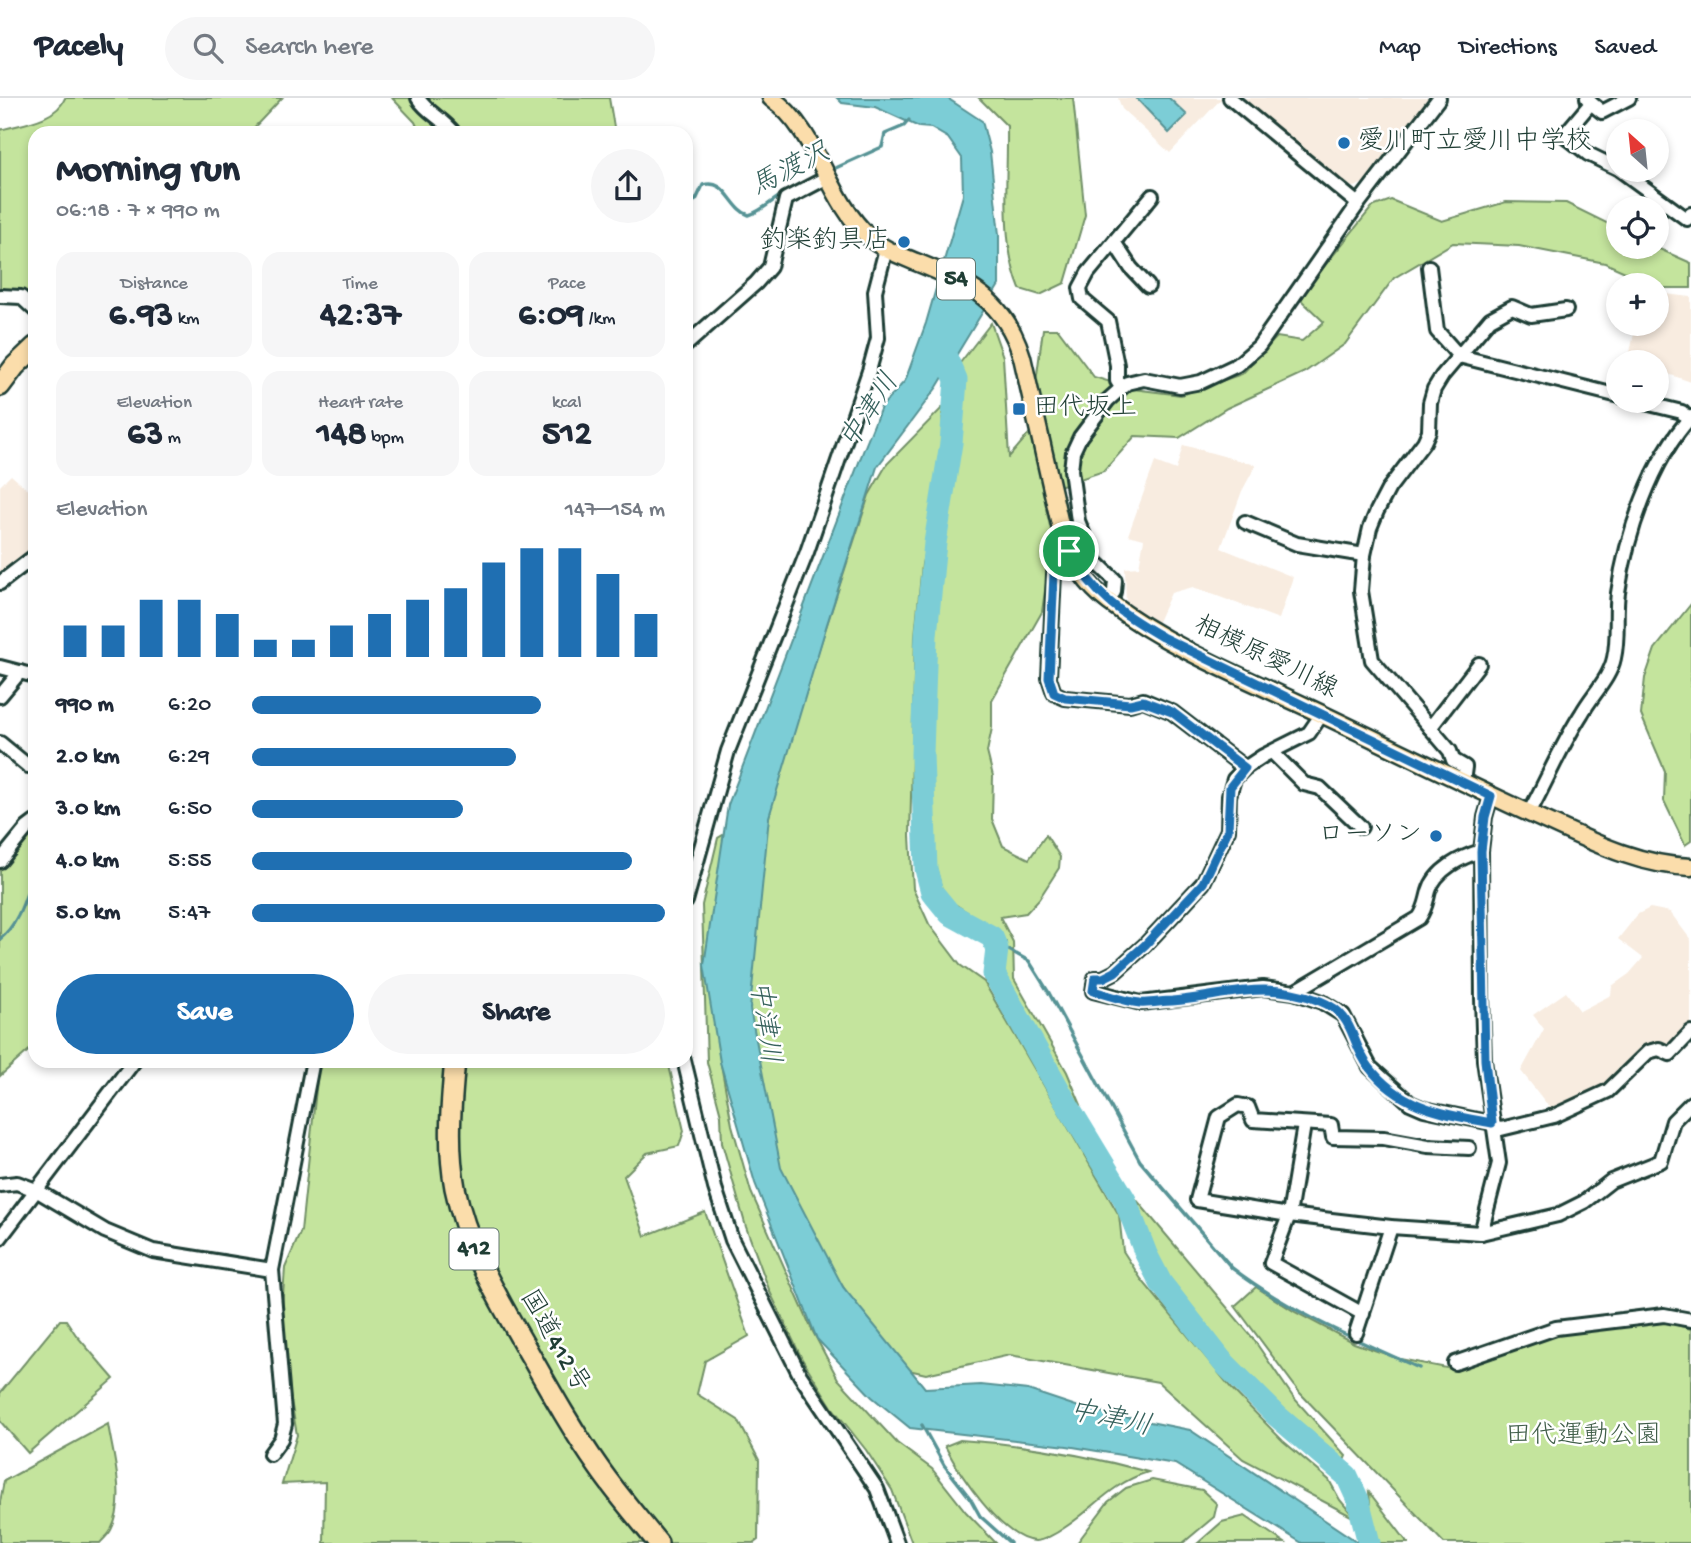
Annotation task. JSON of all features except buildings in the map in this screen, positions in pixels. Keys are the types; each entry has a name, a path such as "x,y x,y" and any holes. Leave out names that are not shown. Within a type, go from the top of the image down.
{"highway":[{"path":"0,386 28,354"},
{"name":"国道412号","path":"454,1068 450,1148 455,1188 466,1226 487,1278 566,1418 612,1486 658,1543"}],"main road":[{"name":"54","path":"771,98 798,124 852,218 886,249"},
{"name":"相模原愛川線","path":"886,249 964,283 985,296 1003,315 1022,357 1056,515 1069,551 1084,577 1106,601 1162,637 1606,849 1634,858 1691,867"}],"street":[{"path":"418,98 429,112 448,126"},
{"path":"1230,98 1358,204"},
{"path":"1106,601 1114,592 1115,580 1094,560 1078,521 1071,461 1080,437 1121,387 1133,381 1144,379 1180,386 1191,385 1224,373 1249,356 1267,336 1358,204 1439,98"},
{"path":"1606,163 1588,154 1564,135 1589,100 1602,112 1629,98"},
{"path":"693,339 756,283 770,267 786,199 828,177"},
{"path":"1637,182 1687,219 1691,214"},
{"path":"1121,387 1117,381 1117,365 1108,321 1082,299 1080,288 1088,273 1152,196"},
{"path":"1114,242 1131,268 1148,286"},
{"path":"693,876 728,751 807,552 873,358 878,338 875,291 886,249"},
{"path":"1429,267 1437,331 1460,356 1606,393"},
{"path":"0,296 21,297 28,304"},
{"path":"1463,782 1465,767 1453,761 1450,751 1372,660 1361,591 1364,555 1377,510 1429,431 1430,403 1434,389 1490,318 1512,307 1531,315 1566,310"},
{"path":"1530,813 1580,715 1608,673 1614,657 1618,595 1628,541 1662,460 1689,419 1682,412 1669,409"},
{"path":"1245,522 1297,544 1364,555"},
{"path":"1069,551 1056,561 1054,574 1049,678 1054,693 1065,698 1130,704 1143,701 1172,712 1245,768"},
{"path":"0,583 28,561"},
{"path":"1430,728 1468,685 1479,664"},
{"path":"0,667 28,674"},
{"path":"0,696 20,672"},
{"path":"1322,714 1309,733 1245,768 1230,787 1228,830 1203,883 1145,945 1115,972 1103,978 1095,978 1093,991 1141,1003 1263,988 1294,992 1322,1002 1343,1014 1370,1068 1410,1103 1501,1129 1554,1116 1608,1091 1648,1052 1659,1049 1671,1054 1691,1032"},
{"path":"0,743 27,766"},
{"path":"1272,752 1304,783 1320,788 1361,827"},
{"path":"1481,1233 1498,1172 1485,1060 1481,851 1485,817 1491,796"},
{"path":"0,862 28,827"},
{"path":"1294,992 1419,918 1426,908 1429,890 1435,879 1462,856 1481,851"},
{"path":"0,1238 129,1068"},
{"path":"270,1454 281,1439 285,1424 272,1270 311,1068"},
{"path":"686,1068 720,1206 739,1256 800,1374 830,1422 871,1478 887,1512 897,1543"},
{"path":"1469,1148 1428,1146 1384,1138 1333,1137 1331,1125 1253,1120 1248,1107 1238,1105 1219,1117 1197,1200 1289,1215 1391,1227 1481,1233 1558,1215 1584,1202 1611,1181 1661,1161 1673,1121 1691,1103"},
{"path":"1304,1125 1289,1215 1271,1263 1363,1314"},
{"path":"0,1185 17,1183 36,1190 105,1231 153,1251 272,1270"},
{"path":"1356,1333 1391,1227"},
{"path":"1455,1363 1556,1328 1664,1315 1689,1317"}],"shaded area":[{"path":"1118,98 1222,98 1170,153 1122,109"},
{"name":"愛川町立愛川中学校","path":"1240,98 1429,98 1369,180 1355,187 1339,179 1337,181 1245,106"},
{"path":"1669,294 1691,297 1691,382 1669,374 1669,350 1631,350 1633,336 1669,336"},
{"path":"1183,445 1256,465 1242,491 1221,548 1293,577 1279,619 1193,587 1171,593 1156,626 1126,605 1125,568 1139,567 1144,539 1128,535 1155,462 1176,470"},
{"path":"11,475 28,490 28,556 0,578 0,486"},
{"path":"1650,908 1670,912 1691,940 1691,1028 1668,1048 1660,1044 1607,1087 1553,1112 1521,1071 1544,1029 1533,1015 1566,992 1580,1011 1611,995 1612,986 1629,974 1643,958 1618,939 1638,914"}],"green space":[{"path":"65,98 282,98 256,126 28,126 28,291 0,293 0,130 46,116 61,105"},
{"path":"392,98 609,98 614,126 417,126"},
{"path":"979,98 1073,98 1085,215 1065,283 1040,295 1020,289 1010,251 1006,209 1007,126"},
{"path":"1391,200 1442,221 1506,202 1566,203 1606,223 1606,259 1669,259 1669,253 1691,263 1691,288 1669,288 1669,273 1627,273 1605,263 1519,246 1453,243 1394,278 1345,344 1305,372 1227,408 1179,438 1135,436 1104,471 1062,485 1046,509 1055,547 1050,555 1042,612 992,700 992,728 987,752 993,776 992,819 1003,846 1029,859 1046,835 1060,857 1059,868 1039,899 1026,913 1000,917 1013,942 1014,979 1067,1072 1081,1105 1075,1107 1005,984 1006,942 984,923 944,897 928,838 930,654 937,566 955,453 960,363 991,323 1003,357 1009,457 1042,419 1036,382 1043,329 1058,329 1094,377 1133,389 1181,395 1242,374 1277,337 1302,341 1324,322 1301,300 1306,289 1372,207"},
{"path":"942,408 944,451 922,564 915,636 910,836 913,889 929,924 960,965 984,982 1119,1215 1123,1251 1141,1279 1232,1389 1283,1441 1329,1480 1340,1500 1355,1518 1243,1459 1158,1382 1010,1355 926,1374 904,1369 859,1313 814,1239 778,1163 756,1078 745,958 774,788 869,495 887,464"},
{"path":"1691,604 1691,841 1685,845 1664,801 1665,771 1641,715 1645,678 1655,649"},
{"path":"28,830 28,1051 0,1076 0,852 11,836"},
{"path":"728,832 714,1004 718,1048 732,1125 751,1192 812,1330 838,1379 897,1443 932,1469 966,1512 996,1543 912,1543 892,1490 866,1450 832,1407 802,1359 770,1292 746,1227 722,1143 721,1115 707,1062 702,905 718,838"},
{"path":"318,1068 670,1068 684,1131 679,1146 647,1153 624,1176 645,1236 705,1212 749,1336 705,1361 697,1394 738,1420 759,1460 758,1540 754,1543 324,1543 325,1482 282,1484 297,1435 280,1337 285,1268 301,1231"},
{"path":"1119,1179 1252,1337 1293,1397 1346,1456 1342,1465 1306,1437 1279,1411 1208,1331 1163,1275"},
{"name":"田代運動公園","path":"1256,1287 1295,1312 1354,1343 1400,1359 1457,1370 1558,1334 1659,1320 1691,1329 1691,1543 1444,1543 1300,1393 1235,1306"},
{"path":"60,1320 66,1320 114,1379 28,1453 0,1421 0,1393"},
{"path":"108,1424 118,1505 111,1530 100,1543 0,1543 0,1502 4,1481"},
{"path":"960,1440 1054,1451 1148,1472 1123,1483 1058,1532 1035,1541 1009,1529 982,1503 945,1446"},
{"path":"1152,1480 1202,1490 1217,1504 1214,1517 1183,1543 1077,1543 1108,1502 1126,1488"},
{"path":"1369,1492 1408,1543 1376,1543 1373,1540"},
{"path":"1245,1516 1285,1543 1198,1543 1222,1522"}],"water":[{"name":"中津川","path":"837,98 947,98 982,121 990,152 999,235 999,285 937,387 877,467 769,817 750,1009 781,1168 843,1287 925,1388 981,1385 1028,1390 1085,1409 1190,1430 1359,1543 1302,1543 1175,1464 1067,1446 910,1428 872,1397 817,1339 755,1183 720,1062 704,965 728,805 881,407 905,381 926,323 963,195 962,158 948,138 931,128 919,127 875,107 842,103"},
{"path":"1136,98 1169,98 1187,115 1169,133"}],"waterway":[{"name":"馬渡沢","path":"829,171 882,147 885,134 904,126 909,120"},
{"name":"馬渡沢","path":"693,202 703,185 711,184 723,190 737,207 749,215 785,193"},
{"path":"942,348 956,380 951,443 935,543 926,635 922,754 926,869 932,892 950,914 992,937 997,949 994,974 1068,1106 1125,1200 1146,1254 1161,1283 1222,1361 1277,1416 1347,1476 1358,1500 1369,1543"},
{"name":"馬渡沢","path":"0,939 13,925 28,890"},
{"path":"994,942 1029,961 1140,1161 1232,1268 1299,1311 1419,1368"},
{"path":"922,1425 944,1465 970,1498 980,1516 1010,1543"}],"place":[{"name":"愛川町立愛川中学校","path":"1344,143"},
{"name":"釣楽釣具店","path":"904,242"},
{"name":"田代坂上","path":"1019,409"},
{"name":"ローソン","path":"1436,836"}],"route":[{"path":"1069,551 1084,577 1106,601 1162,637 1491,796 1485,817 1481,851 1482,998 1492,1123 1443,1114 1410,1103 1370,1068 1343,1014 1322,1002 1294,992 1263,988 1183,1000 1141,1003 1093,991 1095,978 1103,978 1115,972 1145,945 1203,883 1228,830 1230,787 1245,768 1172,712 1143,701 1130,704 1065,698 1054,693 1049,678 1054,574 1056,561 1069,551"}]}
